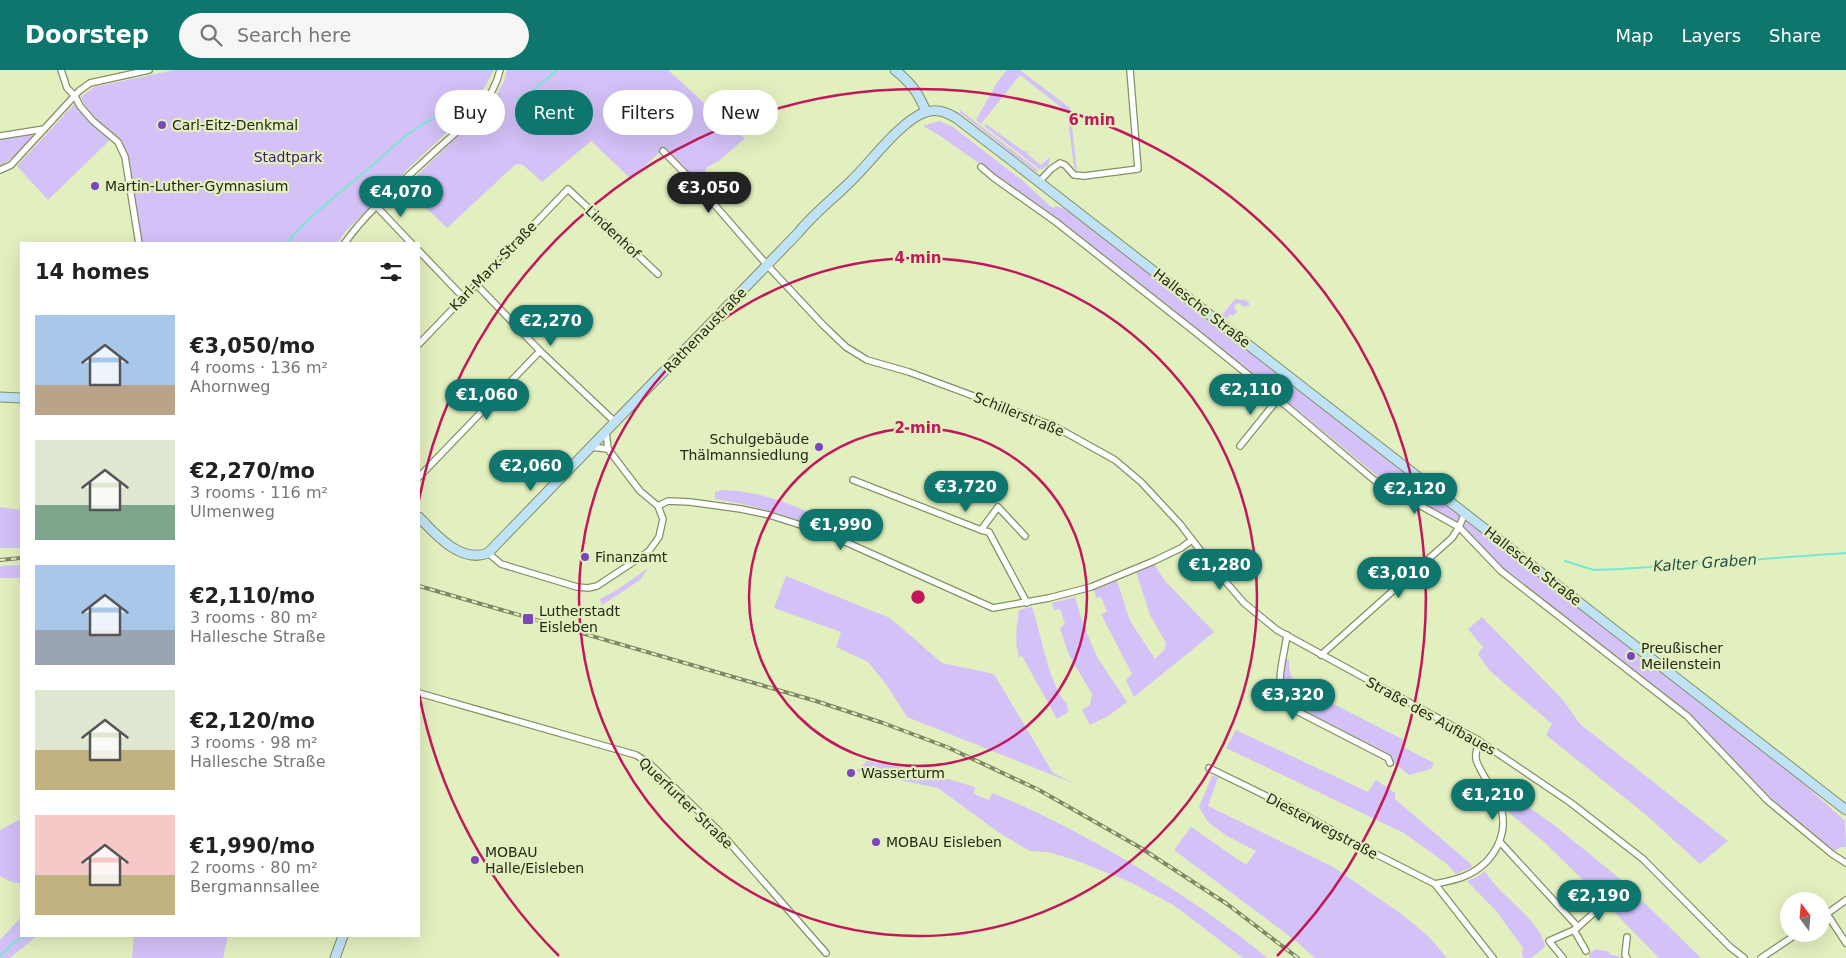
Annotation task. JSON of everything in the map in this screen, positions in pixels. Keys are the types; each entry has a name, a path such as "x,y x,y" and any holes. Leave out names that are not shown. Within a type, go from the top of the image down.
{"main road":[{"path":"895,70 918,93 926,112"},
{"name":"Hallesche Straße","path":"926,112 938,110 949,113 1846,810"},
{"name":"Rathenaustraße","path":"488,553 768,265 810,219 850,183 902,129 916,117 926,112"},
{"path":"0,397 20,398"},
{"path":"420,518 441,540 454,548 475,556 488,553"},
{"path":"335,958 343,937"}],"street":[{"path":"61,70 67,88 75,96 80,106 93,121 118,142 126,157 139,242"},
{"path":"0,170 11,165 79,91 90,83 149,70"},
{"path":"345,242 357,226 376,206 478,111 498,79 500,70"},
{"path":"1039,182 1051,169 1060,163 1067,166 1074,174 1084,176 1138,169 1130,70"},
{"path":"0,136 44,128"},
{"name":"Schillerstraße","path":"663,151 707,196 823,324 846,346 867,360 909,372 1054,426 1115,460 1141,482 1180,524 1244,603 1268,622"},
{"name":"Hallesche Straße","path":"981,167 1056,222 1278,399 1374,480 1459,528 1501,571 1687,716 1768,800 1832,854 1846,863"},
{"name":"Lindenhof","path":"568,189 658,274"},
{"name":"Karl-Marx-Straße","path":"420,343 568,189"},
{"path":"376,206 410,242"},
{"path":"420,252 463,298"},
{"path":"476,284 540,351 615,422"},
{"path":"420,476 540,351"},
{"path":"1240,446 1278,399"},
{"path":"488,553 501,564 534,575 583,588 593,588 602,584 649,550 659,537 663,519 658,506 640,490 608,449 606,431"},
{"path":"590,447 608,449"},
{"path":"853,480 989,532 1027,603"},
{"path":"658,506 668,501 690,502 769,515 824,532 993,608 1072,593 1110,581 1168,554 1192,540"},
{"path":"980,530 998,507 1025,536"},
{"path":"1321,655 1452,538 1459,528 1465,513"},
{"name":"Straße des Aufbaues","path":"1268,622 1321,655 1478,740 1572,803 1643,859 1730,947 1744,958"},
{"path":"1287,635 1279,687 1280,695 1285,705 1388,758 1390,763"},
{"name":"Querfurter Straße","path":"420,693 636,755 649,763 720,832 826,953"},
{"path":"1435,884 1464,877 1473,872 1485,862 1500,842 1504,824 1502,811 1478,764 1476,757 1478,740"},
{"name":"Diesterwegstraße","path":"1209,768 1299,812 1435,884 1493,958"},
{"path":"1500,842 1576,928 1586,951"},
{"path":"1830,912 1846,900"},
{"path":"1563,958 1549,941 1576,928 1596,910 1600,902"},
{"path":"1830,923 1846,943"},
{"path":"1626,938 1625,955 1627,958"},
{"path":"1761,958 1785,942"}],"green space":[{"name":"Stadtpark","path":"174,70 494,70 483,90 435,90 435,135 444,135 345,232 338,242 141,242 135,195 123,145 99,123 84,104 81,97 94,87"},
{"path":"507,70 668,70 690,90 603,90 603,135 693,135 693,93 703,102 703,135 740,135 745,138 719,161 707,167 702,181 698,183 664,148 631,179 591,141 542,182 523,165 516,164 447,228 405,187 459,135 505,135 505,90 499,90"},
{"path":"1007,70 1020,70 1070,108 1077,171 1074,167 1067,112 1020,75 981,124 976,120 998,81"},
{"path":"77,101 113,137 48,200 17,166"},
{"path":"960,110 1037,169 1039,172 960,113"},
{"path":"939,121 953,127 1023,181 1050,206 1054,208 1056,206 1072,212 1794,775 1845,821 1846,847 1841,847 1834,851 1778,806 1689,714 1497,563 1465,528 1392,486 1375,474 1289,403 1054,217 942,137 923,126"},
{"path":"986,124 1025,152 1028,150 1027,154 1041,165 1050,157 1049,164 1043,169 1039,169 984,126"},
{"path":"30,133 33,138 15,156 0,166 0,139"},
{"path":"1235,299 1245,300 1249,303 1249,306 1244,307 1239,303 1236,304 1234,308 1238,311 1233,316 1230,314 1227,319 1222,315"},
{"path":"722,490 752,493 790,504 829,521 831,525 829,531 773,512 715,499 715,492"},
{"path":"0,507 20,510 20,548 0,548"},
{"path":"1154,564 1165,581 1214,632 1134,697 1126,680 1132,674 1101,614 1107,612 1101,597 1096,598 1094,590 1117,581 1130,621 1155,659 1165,649 1166,643 1150,615 1136,572"},
{"path":"20,565 20,578 0,578 0,566"},
{"path":"648,568 640,580 602,605 600,599 617,590"},
{"path":"786,576 890,618 942,663 994,674 1053,773 1075,784 907,717 886,684 868,662 836,647 841,632 774,608"},
{"path":"1075,597 1082,621 1097,657 1127,702 1108,716 1090,725 1082,710 1090,705 1092,694 1069,655 1060,628 1065,624 1060,609 1054,610 1052,603"},
{"path":"1032,607 1050,672 1055,685 1067,704 1068,712 1057,719 1022,656 1019,657 1017,651 1016,634 1019,610"},
{"path":"1482,617 1563,700 1580,724 1728,841 1700,864 1645,814 1546,735 1552,724 1489,670 1478,654 1483,647 1468,629"},
{"path":"1286,659 1289,660 1290,672 1294,681 1300,687 1406,741 1403,747 1434,763 1431,769 1409,775 1393,762 1392,757 1294,706 1285,696 1282,685"},
{"path":"1236,730 1368,792 1376,780 1395,793 1395,799 1471,864 1472,867 1456,874 1447,864 1404,833 1226,748"},
{"path":"867,761 920,771 975,787 974,794 989,800 992,793 1069,828 1142,870 1190,901 1267,958 1243,958 1175,906 1130,882 1075,860 1048,852 1030,851 998,832 938,788 856,771"},
{"path":"1212,776 1218,777 1208,806 1333,867 1400,913 1428,936 1447,958 1315,958 1296,941 1174,850 1191,827 1246,865 1256,851 1227,836 1208,822 1199,807"},
{"path":"1499,789 1508,797 1520,801 1554,825 1620,879 1701,958 1659,958 1544,842 1507,811"},
{"path":"20,820 20,883 0,876 0,830"},
{"path":"1485,871 1499,889 1528,918 1542,937 1545,947 1531,958 1524,958 1522,954 1523,948 1497,912 1467,881"},
{"path":"20,918 20,937 36,937 10,958 0,958 0,940"},
{"path":"134,937 228,937 223,958 132,958"},
{"path":"1595,949 1610,952 1609,954 1624,958 1590,958 1589,954"}],"waterway":[{"path":"534,90 557,70"},
{"path":"288,242 313,216 406,136 435,118"},
{"name":"Kalter Graben","path":"1565,561 1594,570 1846,553"},
{"path":"0,956 13,943 23,937"}],"railway":[{"path":"0,560 20,558"},
{"path":"420,586 816,701 947,747 1039,790 1141,848 1227,904 1298,958"}],"place":[{"name":"Carl-Eitz-Denkmal","path":"162,125"},
{"name":"Martin-Luther-Gymnasium","path":"95,186"},
{"name":"Schulgebäude Thälmannsiedlung","path":"819,447"},
{"name":"Finanzamt","path":"585,557"},
{"name":"Lutherstadt Eisleben","path":"528,619"},
{"name":"Preußischer Meilenstein","path":"1631,656"},
{"name":"Wasserturm","path":"851,773"},
{"name":"MOBAU Eisleben","path":"876,842"},
{"name":"MOBAU Halle/Eisleben","path":"475,860"}]}
